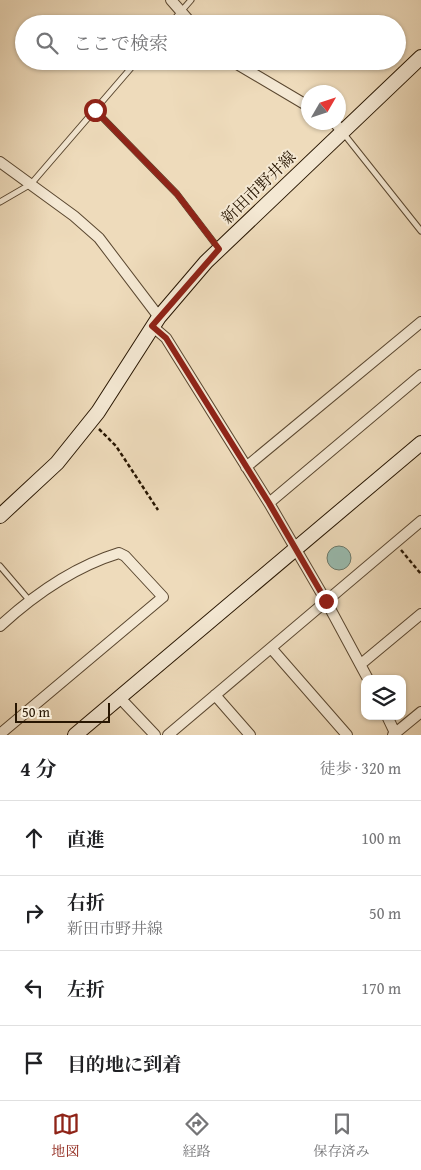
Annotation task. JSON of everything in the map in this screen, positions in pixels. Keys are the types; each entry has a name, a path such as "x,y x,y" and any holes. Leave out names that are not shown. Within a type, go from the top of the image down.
{"main road":[{"name":"新田市野井線","path":"406,70 421,57"},
{"name":"新田市野井線","path":"346,120 406,70"},
{"name":"新田市野井線","path":"0,516 56,463 90,421 156,321 219,249 335,130"},
{"path":"75,735 421,443"}],"street":[{"path":"171,0 184,15"},
{"path":"247,70 301,102"},
{"path":"0,162 99,238 156,321 269,503 366,675"},
{"path":"246,467 421,322"},
{"path":"269,503 421,375"},
{"path":"168,735 421,521"},
{"path":"0,626 56,581 118,554 125,556 162,597 3,731"},
{"path":"361,664 421,614"},
{"path":"271,648 347,735"},
{"path":"214,695 250,735"},
{"path":"119,697 155,735"},
{"path":"389,720 395,734 421,712"}],"lane":[{"path":"178,15 190,0"},
{"path":"0,202 31,184 129,70"},
{"path":"95,110 177,194 219,249"},
{"path":"340,130 421,231"},
{"path":"0,566 30,600"}],"path":[{"path":"90,421 116,446 158,510"},
{"path":"395,543 421,574"}],"water":[{"path":"339,546 348,549 351,558 348,567 339,570 330,567 327,558 330,549"}],"route":[{"path":"95,110 177,194 219,249 152,326 166,338 269,503 326,601"}]}
